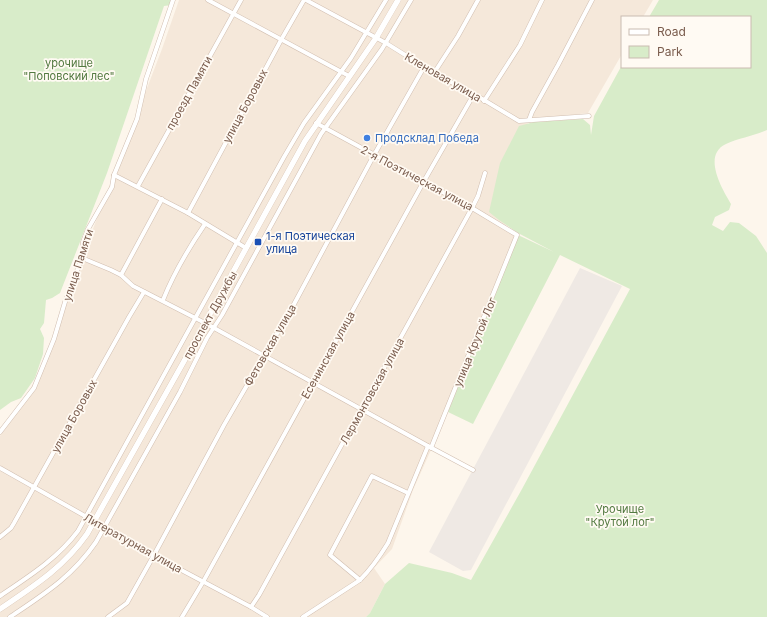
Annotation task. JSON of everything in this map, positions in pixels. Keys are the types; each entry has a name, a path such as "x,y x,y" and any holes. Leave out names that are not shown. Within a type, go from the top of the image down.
{"main road":[{"name":"проспект Дружбы","path":"0,609 34,586 59,566 80,543 95,521 305,141 376,38 398,0"}],"street":[{"name":"улица Памяти","path":"0,432 34,388 54,339 82,258 83,242 88,229 112,187 114,175 137,120 146,79 173,0"},
{"path":"208,0 349,76"},
{"name":"проезд Памяти","path":"138,186 241,0"},
{"name":"Кленовая улица","path":"305,0 386,43 434,73 474,94 519,121 589,116"},
{"name":"улица Боровых","path":"188,213 281,40 305,0"},
{"path":"317,6 320,0"},
{"path":"0,596 43,567 71,541 86,517 304,123 342,72 367,34 386,0"},
{"path":"10,617 51,589 76,568 87,555 105,527 180,392 207,338 222,316 325,129 386,43 411,0"},
{"path":"434,73 458,36 478,0"},
{"path":"484,101 520,45 542,0"},
{"path":"529,120 592,0"},
{"name":"Фетовская улица","path":"108,617 127,603 224,425 293,306 374,155 424,67"},
{"name":"Есенинская улица","path":"182,617 203,582 424,181 474,94"},
{"name":"2-я Поэтическая улица","path":"316,124 424,181 517,235"},
{"name":"Лермонтовская улица","path":"251,607 472,208 478,196 485,173"},
{"path":"114,175 188,213 246,248"},
{"path":"121,275 162,199"},
{"path":"163,300 167,290 205,224"},
{"name":"улица Крутой Лог","path":"303,617 360,580 367,573 388,543 408,493 429,447 440,428 517,235"},
{"path":"82,258 121,275 133,286 196,317 473,470"},
{"name":"улица Боровых","path":"0,537 7,532 14,523 144,292"},
{"name":"Литературная улица","path":"0,468 267,617"},
{"path":"360,580 330,555 372,476 408,493"}],"shaded area":[{"path":"179,0 653,0 644,16 621,16 621,56 588,113 530,120 507,156 493,213 517,235 448,412 413,490 392,549 374,568 385,584 370,613 366,617 0,617 0,436 46,364 83,255 162,49"},
{"path":"580,268 622,286 471,570 463,571 429,552"}],"green space":[{"name":"урочище \"Поповский лес\"","path":"0,0 174,0 172,5 164,6 107,173 60,293 46,300 44,323 40,329 44,338 43,354 35,378 21,398 11,402 0,410"},
{"name":"Урочище \"Крутой лог\"","path":"659,0 767,0 767,130 731,142 719,149 715,156 716,172 723,190 731,204 729,210 715,217 712,225 723,231 730,222 739,223 756,236 767,253 767,617 366,617 370,613 385,584 409,563 452,573 471,580 630,289 560,255 473,424 448,412 518,235 554,252 518,233 489,212 500,163 519,126 534,122 583,119 590,125 591,135 594,116 621,67 751,68 751,16 650,16"}],"place":[{"name":"Продсклад Победа","path":"367,138"},
{"name":"1-я Поэтическая улица","path":"258,242"}]}
